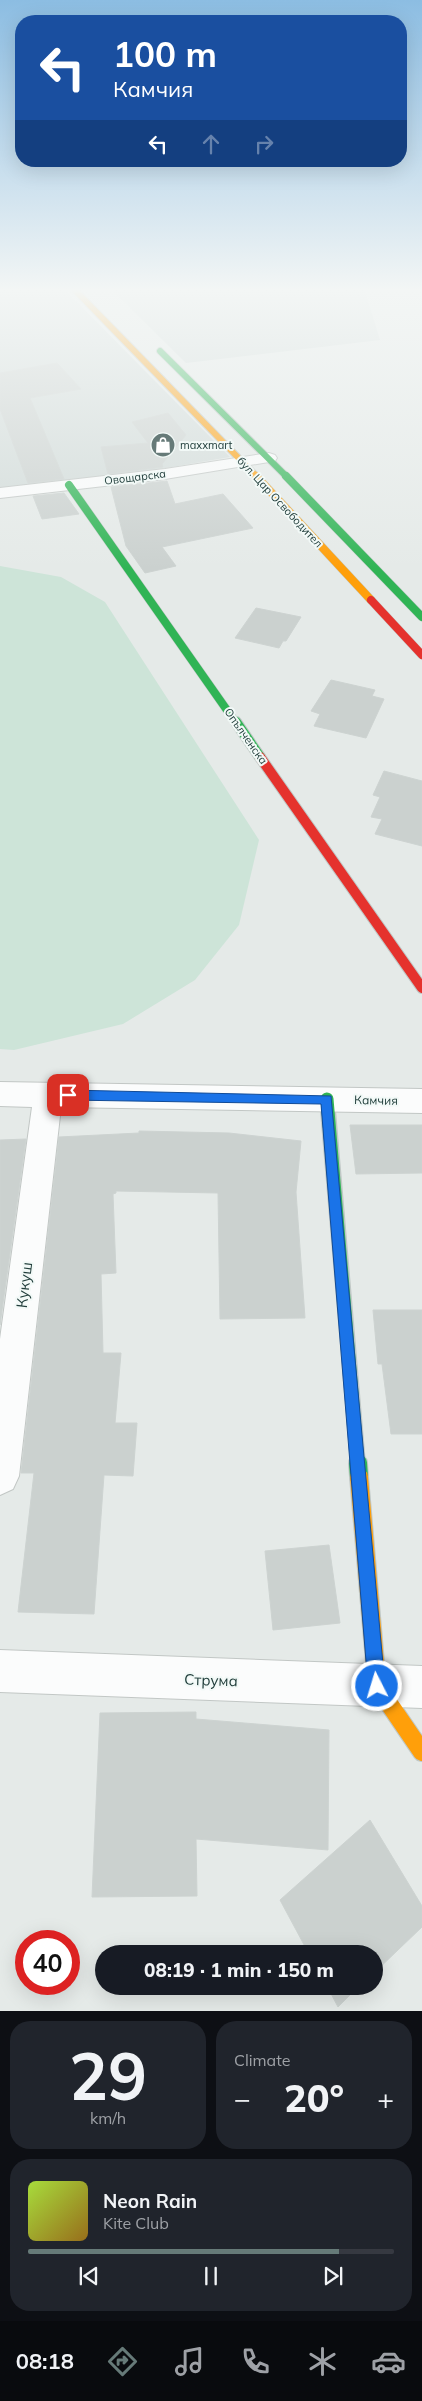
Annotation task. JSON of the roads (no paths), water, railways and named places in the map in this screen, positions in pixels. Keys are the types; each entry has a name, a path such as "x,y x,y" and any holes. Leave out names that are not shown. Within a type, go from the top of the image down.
{"main road":[{"name":"бул. Цар Освободител","path":"165,382 243,462 422,655"},
{"name":"бул. Цар Освободител","path":"192,382 269,458 422,617"},
{"name":"Опълченска","path":"69,485 168,623 422,988"},
{"path":"327,1099 377,1686 422,1752"}],"street":[{"name":"Овощарска","path":"0,493 269,458"},
{"name":"Камчия","path":"0,1094 422,1101"},
{"name":"Кукуш","path":"0,1476 48,1094"},
{"name":"Струма","path":"0,1671 422,1687"}],"place":[{"name":"maxxmart","path":"163,445"}]}
